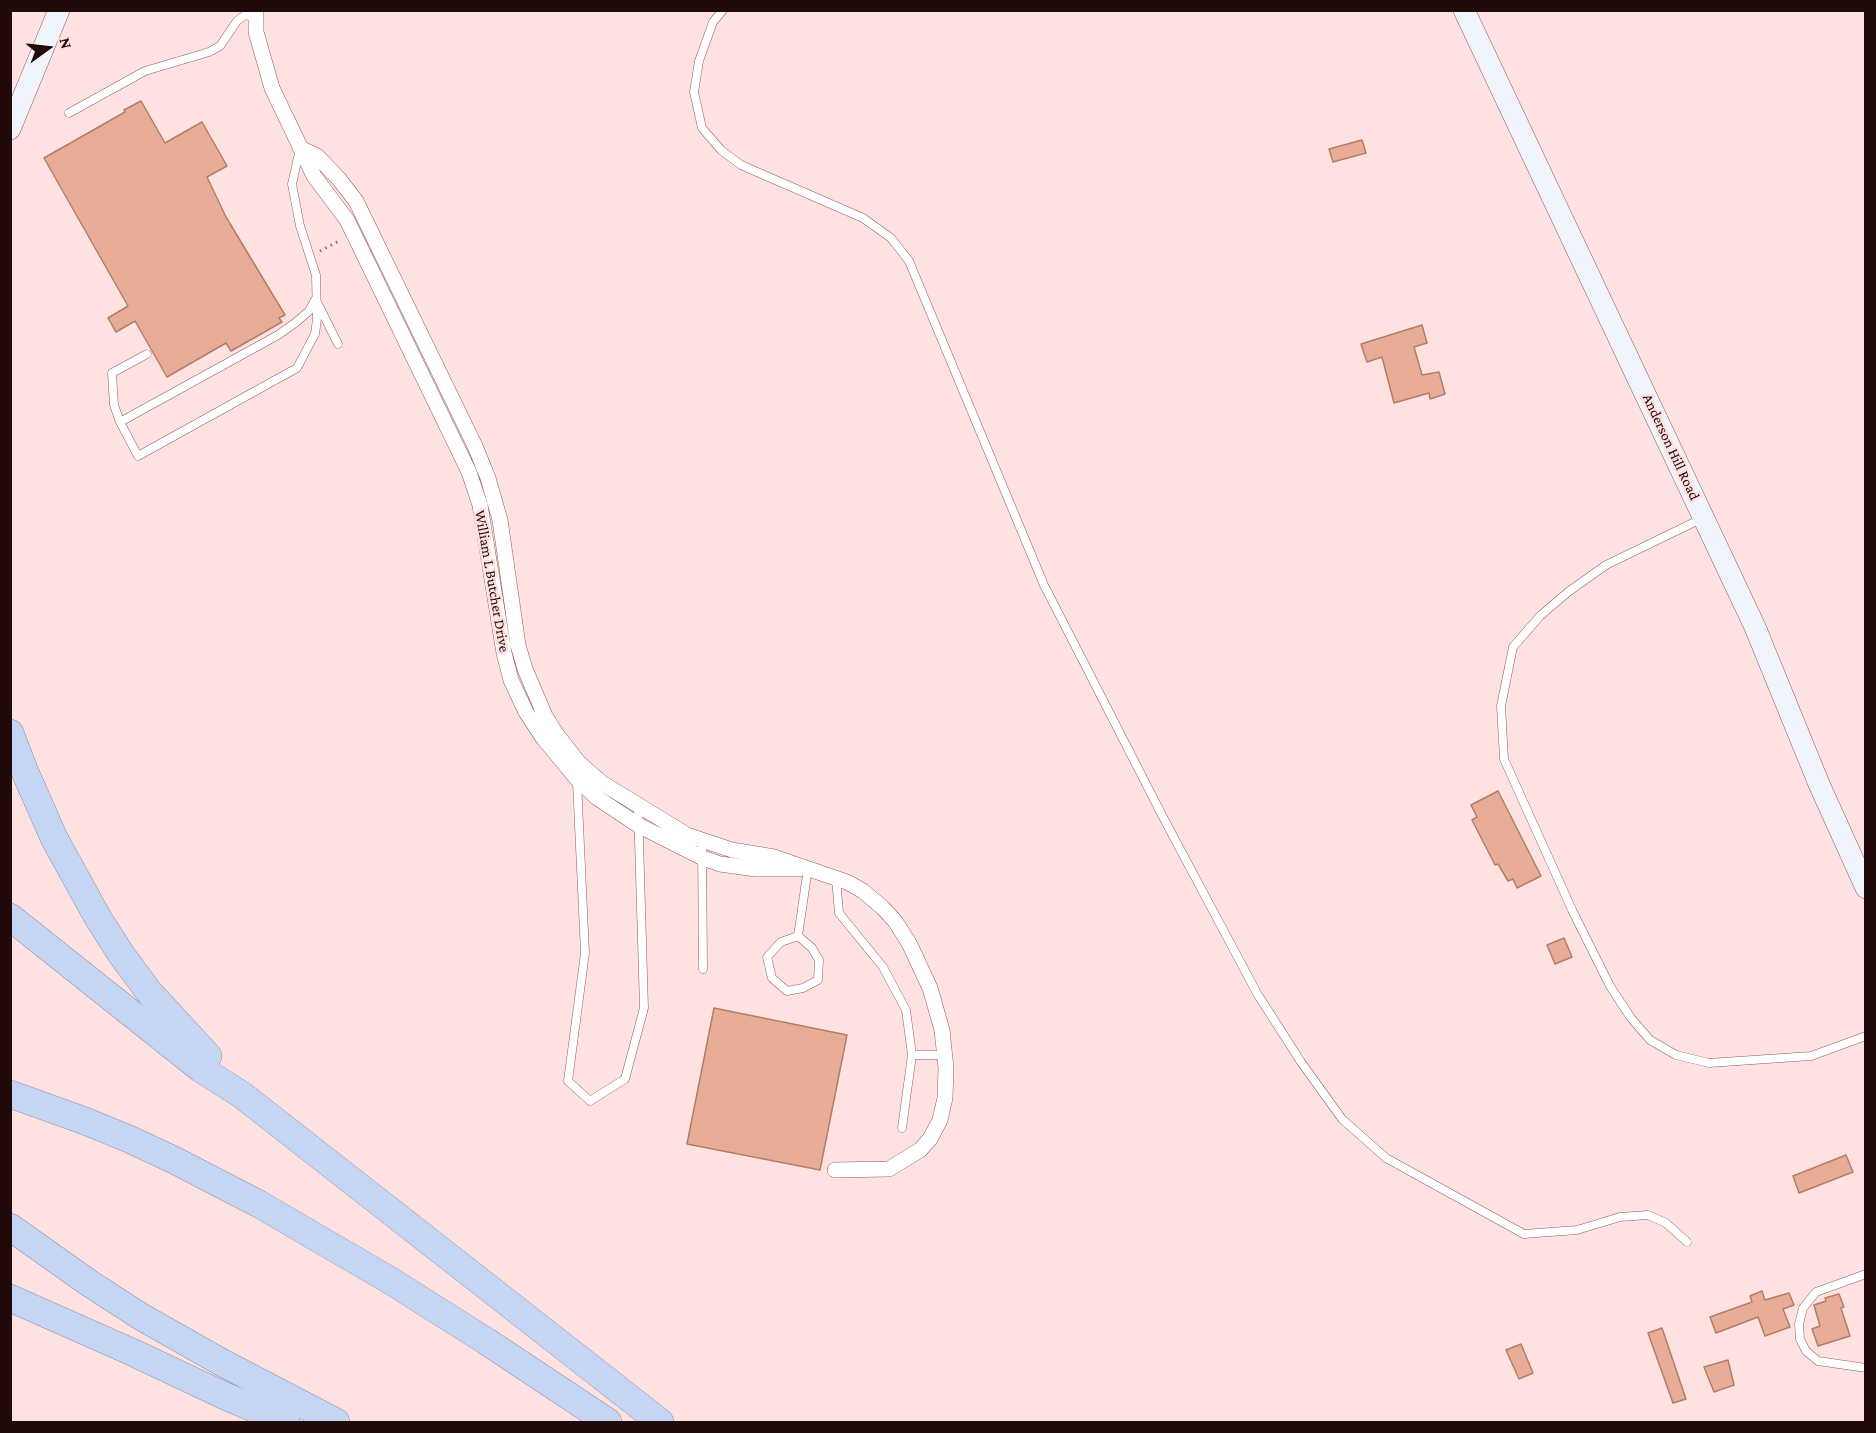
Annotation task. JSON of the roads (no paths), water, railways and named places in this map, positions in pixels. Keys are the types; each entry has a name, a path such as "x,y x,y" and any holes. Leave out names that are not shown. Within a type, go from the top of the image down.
{"highway":[{"path":"10,733 54,838 80,889 109,937 160,1005 242,1095"},
{"path":"10,917 201,1070 242,1095 660,1422"},
{"path":"10,1094 129,1139 259,1204 391,1281 608,1422"},
{"path":"10,1227 81,1278 148,1321 220,1362 336,1422"},
{"path":"10,1298 286,1422"}],"main road":[{"path":"10,129 59,10"},
{"name":"Anderson Hill Road","path":"1464,10 1755,627 1819,784 1866,888"}],"street":[{"name":"William L Butcher Drive","path":"255,14 256,32 272,88 314,176 347,220 473,484 482,515 496,612 512,680 526,712 543,738 577,779 596,797 638,825 703,858 720,864 756,869 808,868"},
{"name":"William L Butcher Drive","path":"300,148 317,156 356,201 475,446 488,478 500,520 518,645 525,669 545,716 579,763 602,783 687,835 750,854 774,856 836,878 863,891 895,921 909,943 930,988 942,1030 945,1055 945,1098 940,1120 930,1139 920,1150 904,1161 884,1170 835,1170"}],"lane":[{"path":"723,10 713,22 699,61 694,92 702,128 721,150 741,165 863,218 891,237 909,261 1044,585 1164,819 1258,995 1301,1062 1342,1119 1386,1158 1524,1234 1577,1230 1620,1217 1648,1215 1666,1223 1687,1242"},
{"path":"69,113 145,71 209,52 220,46 237,21 245,15 255,14"},
{"path":"147,354 112,373 114,405 120,422 138,456 297,368 315,334 317,319 316,275 300,226 292,184 300,148"},
{"path":"316,299 338,344"},
{"path":"120,422 278,335 309,311 316,299"},
{"path":"1705,518 1606,565 1547,610 1513,647 1501,706 1503,759 1610,986 1631,1018 1650,1040 1676,1055 1708,1063 1811,1056 1866,1036"},
{"path":"579,763 577,779 585,953 568,1081 590,1101 625,1079 644,1008 638,807"},
{"path":"702,841 703,969"},
{"path":"798,936 808,868"},
{"path":"836,878 839,913 883,967 906,1010 912,1055 902,1128"},
{"path":"798,936 812,948 819,960 818,980 803,988 787,990 772,978 767,957 781,942 798,936"},
{"path":"912,1055 945,1055"},
{"path":"1866,1274 1816,1292 1803,1308 1799,1324 1800,1340 1806,1352 1818,1361 1866,1368"}]}
